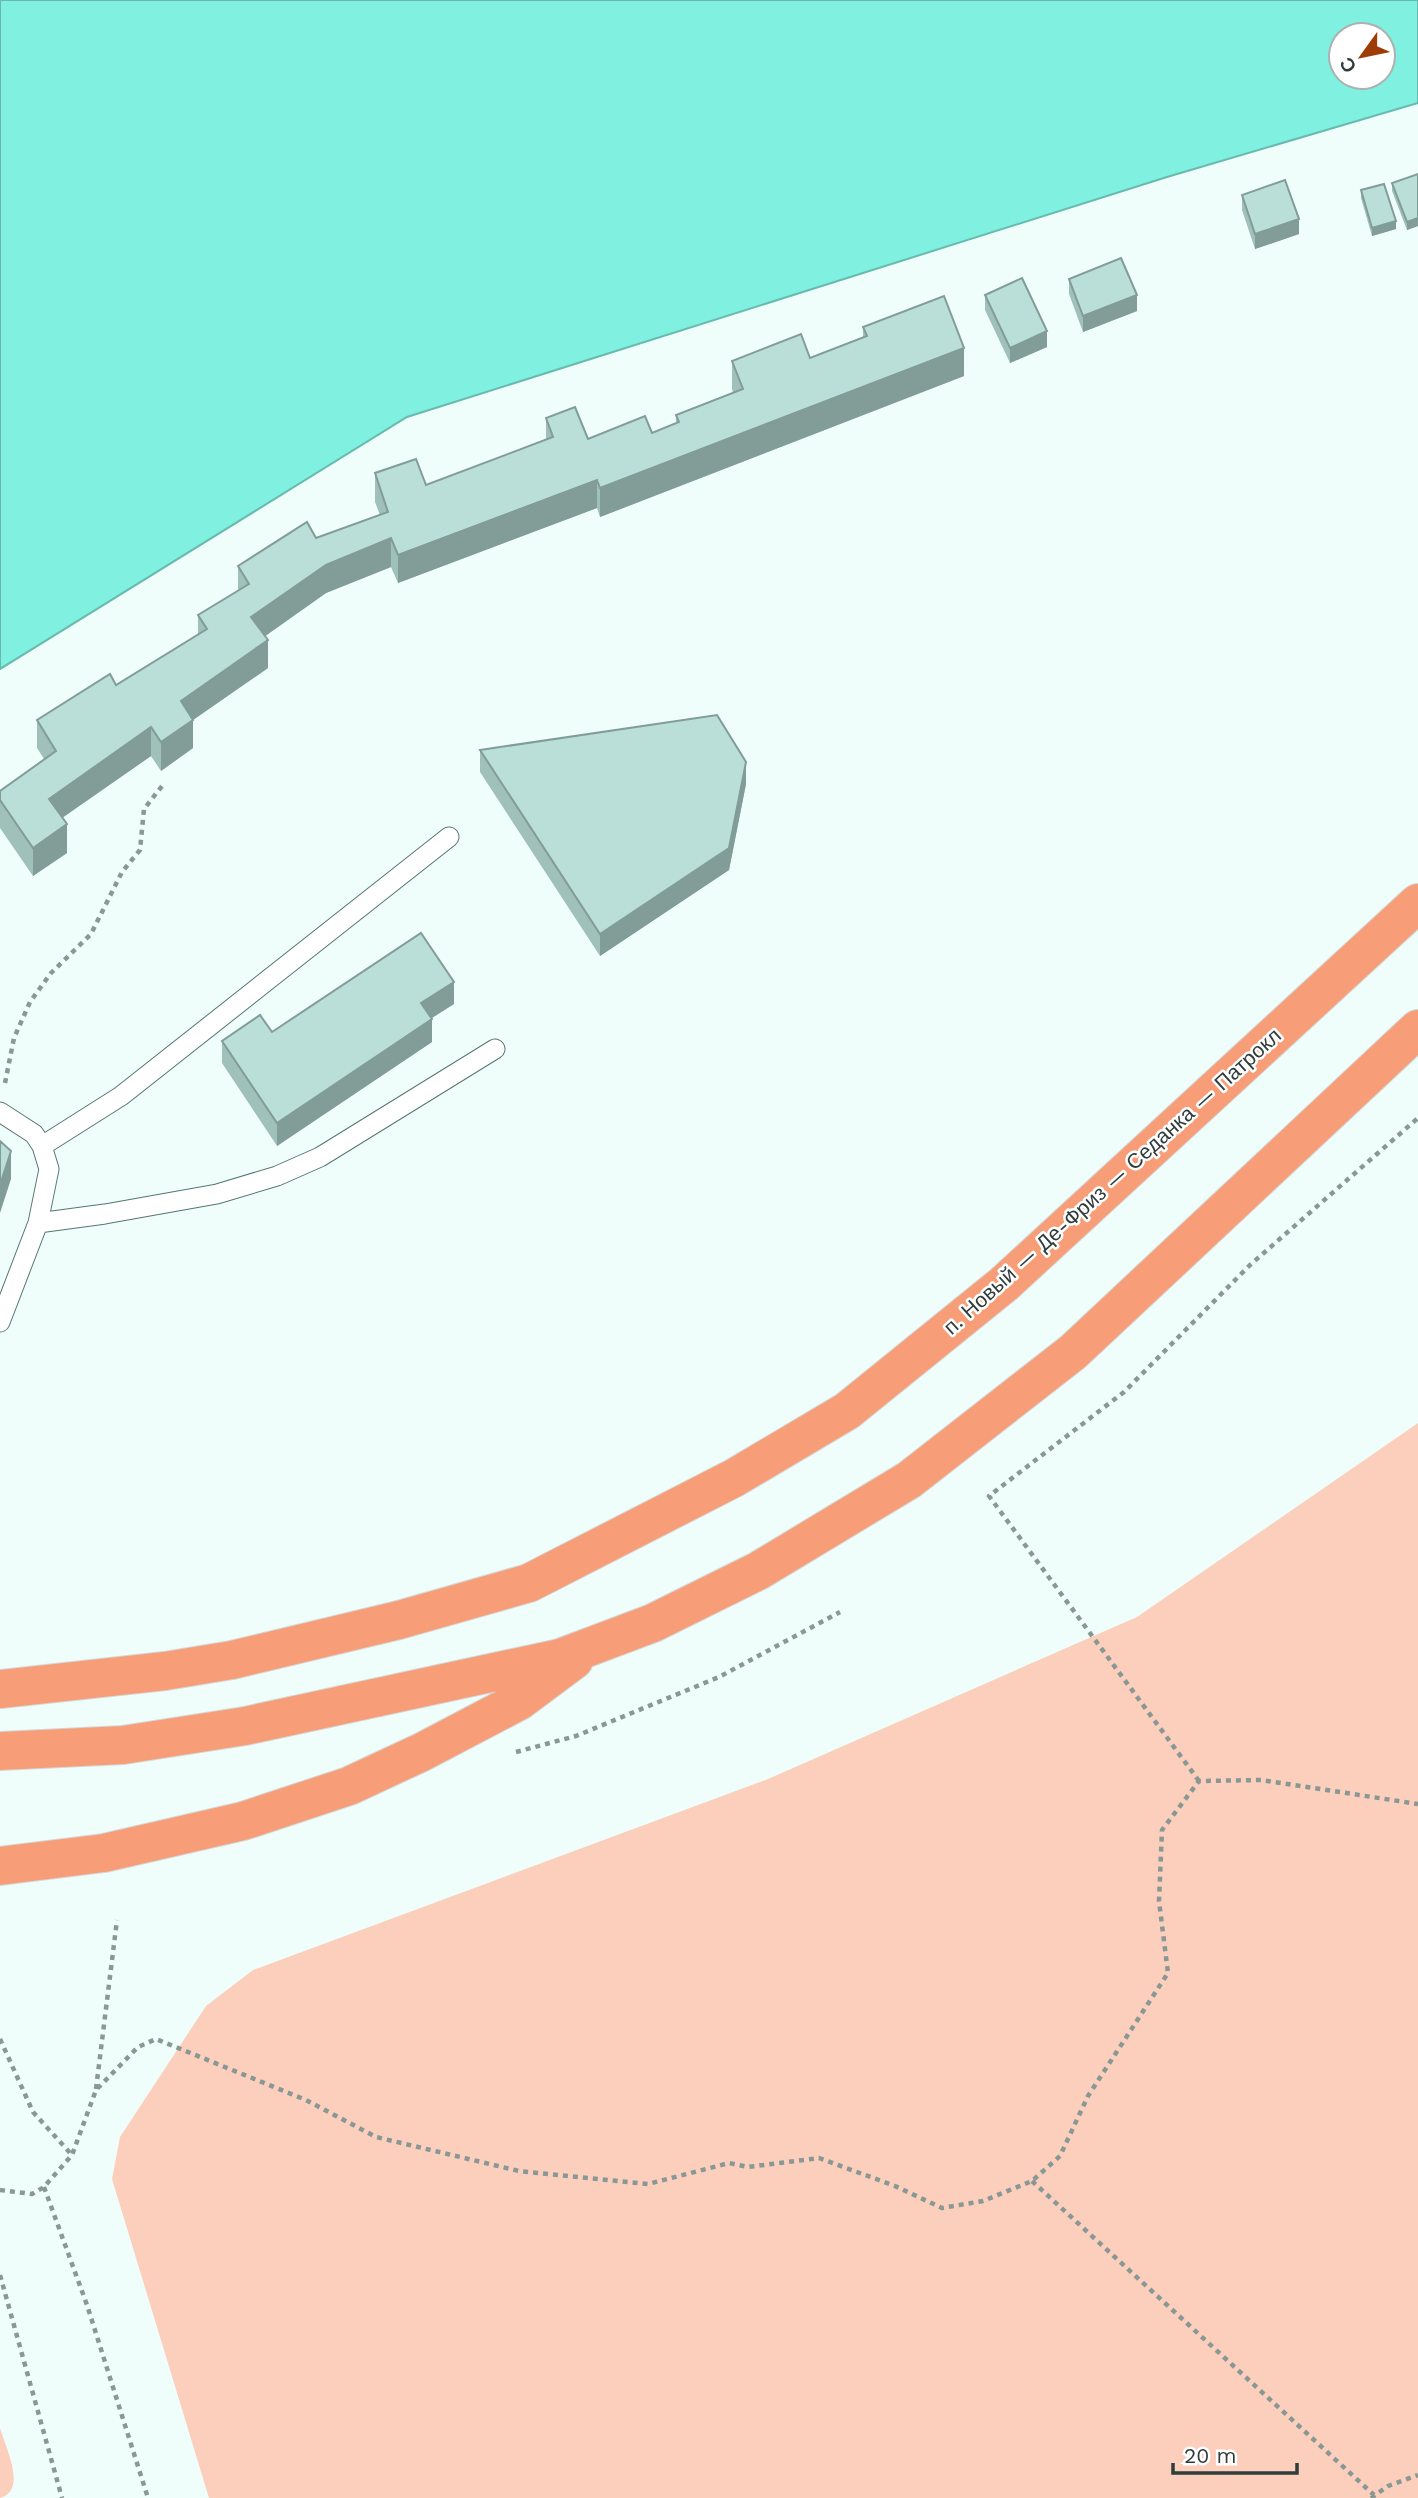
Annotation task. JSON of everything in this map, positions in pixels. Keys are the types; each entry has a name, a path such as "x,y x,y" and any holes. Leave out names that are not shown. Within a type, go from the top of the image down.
{"highway":[{"name":"п. Новый — Де-Фриз — Седанка — Патрокл","path":"0,1689 165,1671 232,1660 399,1620 503,1591 528,1583 734,1478 847,1410 1004,1283 1418,903"},
{"path":"0,1751 123,1745 244,1726 560,1657 653,1623 758,1572 909,1480 1073,1352 1418,1029"},
{"path":"0,1866 104,1853 243,1821 349,1786 422,1752 519,1701 597,1643"}],"lane":[{"path":"42,1146 121,1096 449,837"},
{"path":"38,1223 117,1213 217,1194 277,1176 320,1157 495,1049"},
{"path":"0,1112 34,1134 42,1146 49,1169 38,1223 0,1322"}],"path":[{"path":"5,1085 14,1038 30,1002 51,973 91,934 122,872 140,850 144,809 162,786"},
{"path":"1199,1781 989,1496 1124,1392 1250,1265 1418,1118"},
{"path":"1199,1781 1261,1780 1418,1804"},
{"path":"96,2090 138,2047 156,2039 306,2100 376,2137 519,2171 648,2184 729,2163 748,2166 819,2158 895,2186 942,2208 983,2201 1032,2181 1060,2156 1088,2096 1168,1973 1158,1901 1162,1830 1199,1781"},
{"path":"0,2190 32,2194 44,2187 72,2155 96,2090 117,1920"},
{"path":"0,2039 33,2112 72,2155"},
{"path":"1032,2181 1372,2496 1418,2475"},
{"path":"44,2187 87,2305 149,2498"},
{"path":"0,2275 62,2498"}],"shaded area":[{"path":"0,0 1418,0 1418,103 1167,177 407,417 0,669"},
{"path":"1418,1423 1418,2498 209,2498 112,2179 120,2137 206,2006 253,1970 768,1779 1137,1617"},
{"path":"0,2428 14,2478 13,2487 8,2494 0,2498"}],"building":[{"path":"1418,174 1418,218 1407,222 1392,183"},
{"path":"1285,180 1299,219 1255,234 1242,195"},
{"path":"1384,184 1396,221 1372,228 1361,190"},
{"path":"1121,258 1137,295 1083,316 1069,279"},
{"path":"1022,278 1047,331 1010,348 985,295"},
{"path":"944,296 964,348 600,488 597,480 398,555 391,538 326,565 251,617 268,640 181,701 193,720 161,742 151,727 49,799 67,824 33,848 0,800 0,791 56,751 37,720 110,674 116,685 207,629 198,615 249,584 238,566 307,522 316,538 388,512 375,473 416,459 426,485 553,437 546,418 575,407 588,439 645,416 652,433 679,422 676,415 743,389 732,361 801,334 810,358 867,336 863,327"},
{"path":"717,715 746,762 729,848 600,934 480,750"},
{"path":"421,933 454,982 421,1003 432,1019 277,1123 222,1041 260,1015 272,1032"},
{"path":"0,1141 11,1151 0,1185"}]}
